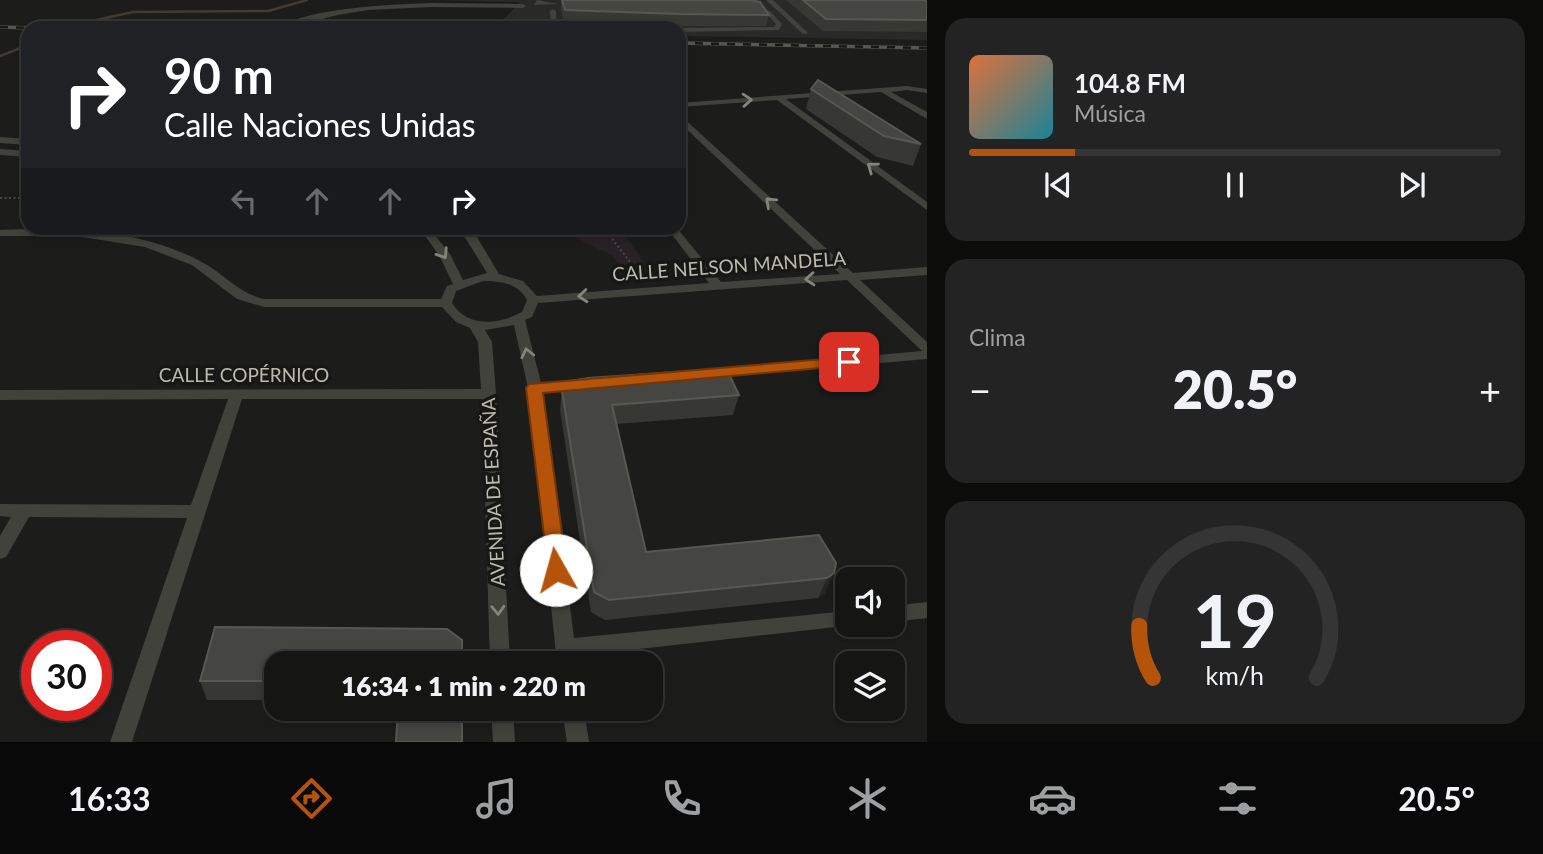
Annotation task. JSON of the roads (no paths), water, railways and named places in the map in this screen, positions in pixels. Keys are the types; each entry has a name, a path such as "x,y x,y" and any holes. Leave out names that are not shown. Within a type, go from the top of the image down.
{"street":[{"path":"749,7 763,4 759,0"},
{"path":"769,0 805,33"},
{"path":"297,21 317,13 361,5 548,4"},
{"path":"686,30 777,29 779,23 768,12 735,6"},
{"path":"686,104 908,88 927,91"},
{"path":"883,90 927,116"},
{"path":"779,97 927,207"},
{"path":"686,124 927,349"},
{"path":"0,140 21,142"},
{"path":"0,152 21,154"},
{"path":"0,233 21,233"},
{"path":"100,235 125,238 167,249 200,266 243,299 264,303 446,303"},
{"path":"429,235 444,254 459,283"},
{"path":"469,235 495,277"},
{"path":"678,235 718,285"},
{"name":"CALLE NELSON MANDELA","path":"533,300 927,271"},
{"path":"495,277 525,287 533,300 527,314 506,325 475,324 455,316 446,303 447,296 459,283 495,277"},
{"path":"519,320 535,388 565,651"},
{"name":"AVENIDA DE ESPAÑA","path":"475,324 485,342 489,394 500,651"},
{"path":"697,374 927,355"},
{"path":"535,388 602,383"},
{"path":"121,742 237,394"},
{"name":"CALLE COPÉRNICO","path":"0,395 489,394"},
{"path":"0,510 197,512"},
{"path":"0,552 24,510"},
{"path":"905,613 927,610"},
{"path":"604,651 835,621"},
{"path":"503,721 504,742"},
{"path":"575,721 578,742"}],"waterway":[{"path":"92,21 133,12 268,11 307,0"},
{"path":"0,56 21,48"}],"railway":[{"path":"0,27 21,28"},
{"path":"686,43 927,48"}]}
